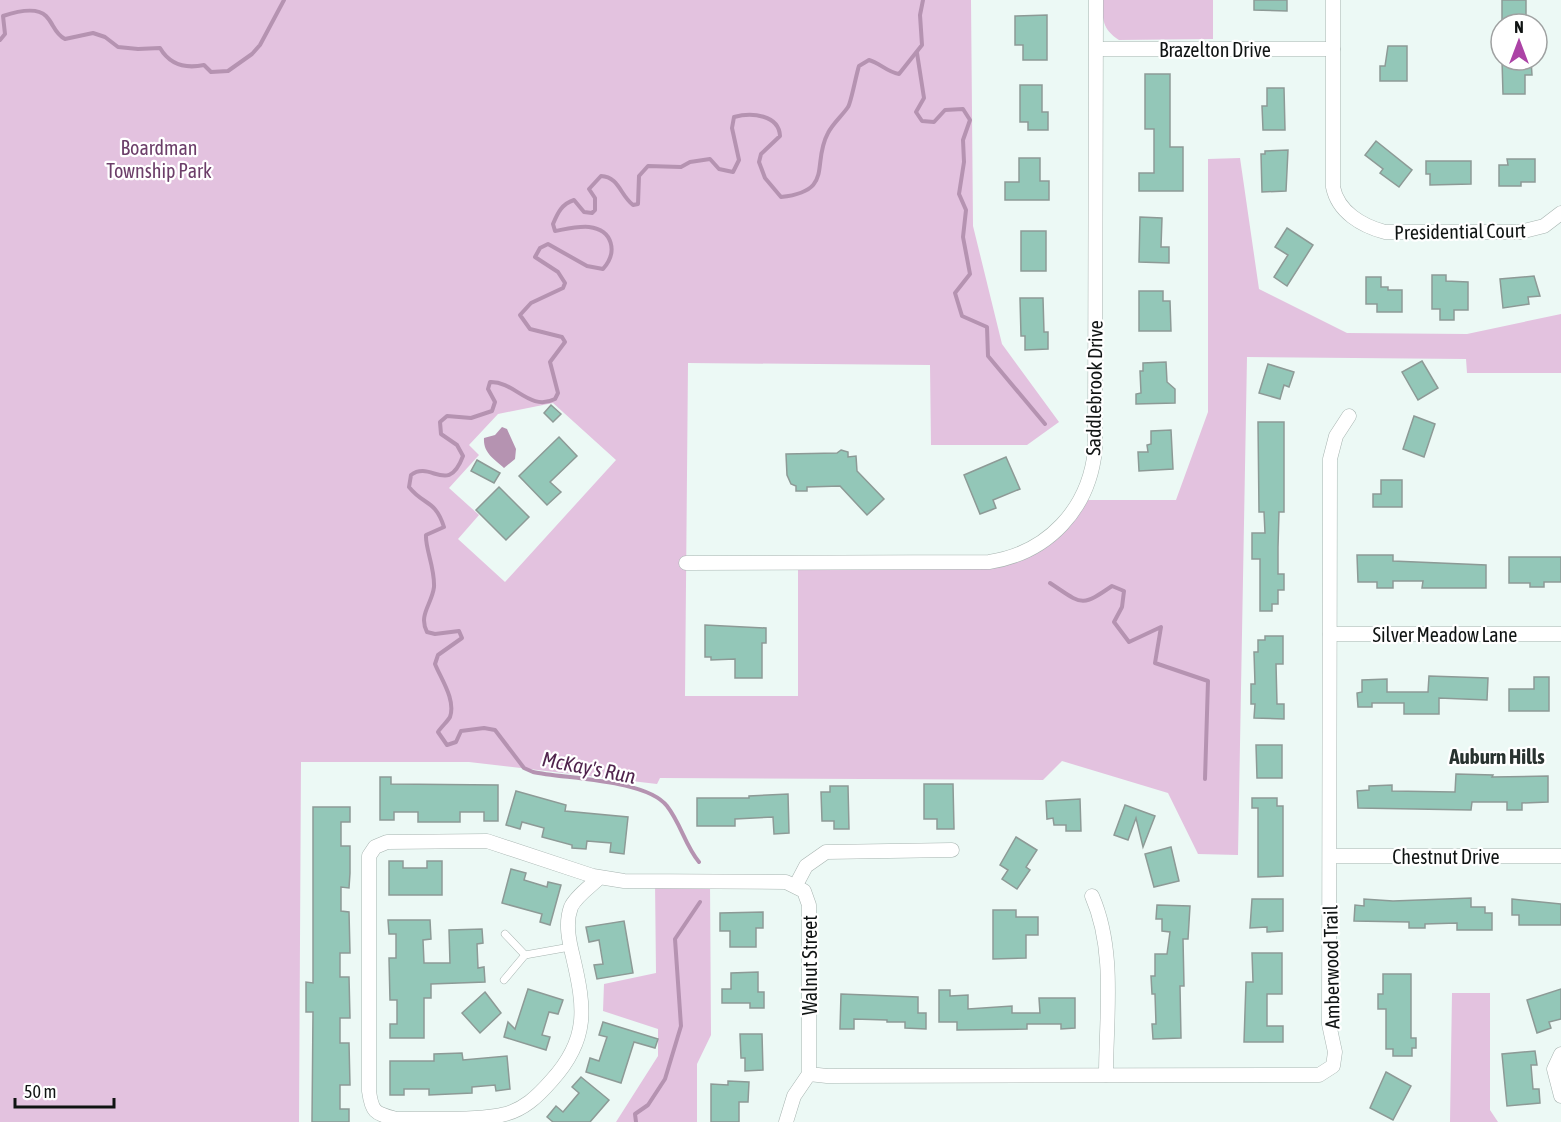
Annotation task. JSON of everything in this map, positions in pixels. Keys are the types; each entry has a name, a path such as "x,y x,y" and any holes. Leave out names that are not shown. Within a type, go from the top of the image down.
{"street":[{"name":"Saddlebrook Drive","path":"686,563 989,562 1031,550 1066,522 1087,487 1095,450 1096,0"},
{"name":"Presidential Court","path":"1333,0 1333,187 1337,202 1359,222 1385,232 1520,232 1544,226 1561,213"},
{"name":"Brazelton Drive","path":"1097,49 1333,49"},
{"name":"Amberwood Trail","path":"809,1074 827,1076 1319,1076 1328,1072 1336,1060 1329,1024 1330,459 1336,436 1349,416"},
{"name":"Silver Meadow Lane","path":"1330,634 1561,634"},
{"path":"599,878 571,907 567,934 581,1015 578,1044 540,1095 520,1109 500,1116 396,1119 379,1114 372,1107 369,1091 369,856 375,847 387,842 487,841 599,878 646,881 786,882 796,885 807,866 826,852 952,850"},
{"name":"Chestnut Drive","path":"1330,856 1561,856"},
{"name":"Walnut Street","path":"796,885 804,891 809,906 809,1074"},
{"path":"1092,896 1107,940 1106,1076"},
{"path":"1561,1054 1554,1069 1561,1096"},
{"path":"786,1122 794,1096 809,1074"}],"lane":[{"path":"506,934 525,956"},
{"path":"504,980 525,956 570,947"}],"green space":[{"name":"Boardman Township Park","path":"0,0 971,0 973,226 1002,344 1059,422 1027,445 931,445 930,365 688,363 685,696 798,696 798,563 1017,556 1081,500 1176,500 1208,412 1208,159 1240,158 1259,289 1347,333 1467,334 1561,314 1561,373 1467,373 1466,359 1247,357 1238,855 1198,854 1168,793 1062,761 1043,780 660,778 657,784 469,762 301,762 299,1122 0,1122","holes":["553,403 616,460 505,582 458,539 479,515 449,488 479,455 469,445 498,414"]},
{"path":"1103,0 1213,0 1213,39 1119,40 1109,32 1104,23"},
{"path":"655,881 710,882 711,1035 697,1064 697,1122 616,1122 658,1056 658,1029 603,1011 604,984 656,973"},
{"path":"1452,993 1490,993 1490,1110 1498,1122 1450,1122"}],"shaded area":[{"path":"502,427 507,429 516,449 515,459 504,468 490,455 484,443 484,438 495,435"}],"building":[{"path":"1254,0 1287,0 1287,11 1254,10"},
{"path":"1502,0 1526,0 1526,12 1502,12"},
{"path":"1047,15 1047,60 1023,60 1023,45 1015,45 1015,16"},
{"path":"1388,46 1407,46 1407,81 1380,81 1380,66 1385,66"},
{"path":"1502,72 1532,72 1532,75 1525,75 1525,94 1503,94"},
{"path":"1145,74 1170,74 1170,147 1183,147 1183,191 1139,191 1139,173 1154,173 1154,129 1145,129"},
{"path":"1020,85 1042,85 1042,112 1048,112 1048,130 1028,130 1028,122 1020,122"},
{"path":"1267,88 1284,88 1285,130 1263,130 1262,106 1267,106"},
{"path":"1376,141 1412,170 1399,187 1380,173 1383,169 1365,155"},
{"path":"1288,150 1286,191 1262,192 1261,154 1265,154 1265,151"},
{"path":"1019,158 1040,158 1040,181 1049,181 1049,200 1005,200 1005,182 1019,182"},
{"path":"1507,159 1535,159 1535,182 1521,182 1521,186 1499,186 1499,165 1508,165"},
{"path":"1426,161 1471,161 1471,184 1430,185 1430,174 1426,174"},
{"path":"1140,217 1162,218 1161,247 1169,247 1169,263 1139,262"},
{"path":"1287,228 1313,245 1287,286 1274,277 1288,255 1275,247"},
{"path":"1021,231 1046,231 1046,271 1021,271"},
{"path":"1432,275 1446,275 1446,281 1468,282 1468,310 1454,310 1454,320 1440,320 1440,309 1432,309"},
{"path":"1534,276 1540,296 1528,297 1529,304 1503,308 1500,279"},
{"path":"1366,277 1381,277 1381,287 1388,287 1388,290 1402,290 1402,312 1377,312 1377,304 1366,304"},
{"path":"1139,291 1163,291 1163,301 1170,301 1171,331 1139,331"},
{"path":"1020,298 1043,298 1044,332 1048,332 1048,349 1025,350 1025,336 1021,336"},
{"path":"1422,361 1438,388 1418,400 1402,372"},
{"path":"1166,362 1167,382 1175,389 1175,403 1136,404 1136,394 1141,393 1140,371 1143,371 1143,363"},
{"path":"1268,364 1294,372 1289,387 1284,385 1280,399 1259,393"},
{"path":"551,405 561,414 553,422 544,413"},
{"path":"1414,416 1435,424 1424,457 1403,449"},
{"path":"1258,422 1284,422 1284,512 1279,512 1278,574 1284,574 1284,590 1278,590 1278,604 1272,604 1272,611 1260,611 1260,559 1252,559 1252,533 1265,533 1264,512 1259,512"},
{"path":"1171,430 1173,469 1139,471 1138,452 1148,452 1147,445 1151,444 1151,431"},
{"path":"559,437 577,456 550,482 561,492 547,505 519,476"},
{"path":"841,450 848,452 848,457 856,456 857,471 884,499 867,515 840,486 807,487 807,491 796,491 796,486 791,484 787,475 786,454 837,453"},
{"path":"1006,457 1020,489 993,500 996,508 980,514 964,475"},
{"path":"477,460 500,473 494,483 471,471"},
{"path":"1381,480 1402,480 1402,507 1373,507 1373,494 1381,494"},
{"path":"499,487 529,517 506,540 476,510"},
{"path":"1357,555 1393,555 1393,561 1486,565 1486,588 1422,588 1423,581 1393,581 1393,588 1377,588 1377,582 1358,582"},
{"path":"1509,557 1561,557 1561,582 1544,582 1544,587 1530,587 1530,583 1509,583"},
{"path":"705,625 766,628 766,643 762,643 762,678 735,678 735,659 711,660 711,657 705,657"},
{"path":"1265,636 1283,636 1283,664 1276,664 1277,704 1284,704 1284,719 1254,718 1255,704 1251,704 1251,684 1255,684 1254,652 1258,652 1258,640 1265,640"},
{"path":"1429,676 1488,678 1487,700 1439,698 1439,714 1404,714 1404,703 1372,703 1372,707 1358,707 1357,693 1362,692 1362,680 1387,679 1387,692 1428,692"},
{"path":"1534,677 1549,677 1549,711 1509,711 1509,689 1534,689"},
{"path":"1256,745 1282,745 1282,778 1257,778"},
{"path":"1456,774 1493,775 1492,777 1548,776 1548,802 1522,803 1522,810 1507,810 1507,802 1472,802 1471,810 1358,808 1357,791 1369,790 1369,786 1392,785 1392,791 1455,792"},
{"path":"380,777 391,777 391,784 498,785 498,821 484,821 484,812 460,812 460,822 418,822 418,812 394,812 394,820 380,820"},
{"path":"924,784 953,784 954,829 937,829 937,819 924,819"},
{"path":"830,786 848,786 849,829 834,829 834,821 822,821 821,792 830,792"},
{"path":"516,791 566,805 565,811 628,817 624,854 610,852 611,843 587,841 586,849 572,848 572,845 542,837 544,828 522,822 520,829 506,825"},
{"path":"788,794 789,833 774,834 773,817 735,819 735,826 697,826 697,798 749,798 749,796"},
{"path":"1252,798 1277,798 1277,806 1283,806 1283,876 1258,877 1258,808 1252,808"},
{"path":"1080,799 1081,831 1066,831 1066,825 1054,825 1053,818 1047,819 1046,801"},
{"path":"1125,805 1155,816 1143,847 1136,818 1128,840 1114,835"},
{"path":"313,807 350,807 350,822 341,822 341,846 350,846 350,873 349,888 341,887 341,911 349,912 350,953 340,953 340,977 349,977 350,1018 340,1018 340,1043 349,1043 350,1085 340,1085 340,1109 349,1109 349,1122 312,1122 313,1012 306,1012 306,982 313,983"},
{"path":"1016,837 1037,850 1026,867 1030,870 1017,889 1002,879 1008,870 1000,865"},
{"path":"1171,847 1179,881 1154,887 1145,854"},
{"path":"389,861 403,861 403,868 427,868 427,861 442,861 442,895 389,895"},
{"path":"511,869 526,873 524,880 547,887 548,882 561,885 550,925 540,922 542,914 502,903"},
{"path":"1471,898 1471,907 1485,907 1485,913 1492,913 1492,930 1457,930 1457,923 1425,924 1425,928 1409,928 1409,922 1354,921 1355,905 1364,906 1364,899 1393,901"},
{"path":"1252,899 1283,899 1283,931 1267,932 1267,927 1250,928"},
{"path":"1512,899 1561,904 1561,925 1519,925 1519,915 1512,915"},
{"path":"1157,905 1190,906 1188,939 1183,939 1184,986 1180,986 1181,1038 1153,1039 1152,1024 1156,1024 1155,994 1152,994 1151,976 1155,976 1155,954 1167,954 1170,932 1162,931 1162,919 1156,919"},
{"path":"993,910 1016,910 1016,917 1038,917 1038,935 1026,935 1026,958 993,959"},
{"path":"763,912 763,928 756,928 756,947 730,947 730,931 720,931 720,913"},
{"path":"388,920 430,920 431,939 423,940 424,963 450,963 449,930 482,929 483,943 477,944 478,968 484,967 485,982 431,984 431,998 424,998 424,1038 390,1038 390,1024 397,1024 397,1000 390,1000 389,958 396,958 396,934 389,934"},
{"path":"624,921 633,973 597,979 594,965 603,964 599,940 589,942 586,927"},
{"path":"1252,953 1282,953 1282,994 1267,994 1267,1026 1283,1026 1283,1042 1244,1042 1246,982 1253,982"},
{"path":"758,972 758,992 764,992 764,1008 750,1008 750,1003 722,1003 722,989 731,989 731,973"},
{"path":"1383,974 1411,974 1411,1038 1416,1038 1416,1048 1412,1048 1412,1056 1393,1056 1393,1049 1386,1049 1386,1009 1378,1009 1378,994 1383,994"},
{"path":"528,989 563,1000 558,1014 549,1012 542,1035 550,1037 546,1050 504,1037 508,1022 515,1029"},
{"path":"1561,989 1561,1019 1549,1022 1551,1028 1537,1033 1527,1000"},
{"path":"939,990 950,990 950,996 968,995 968,1009 1012,1006 1012,1013 1040,1013 1039,998 1075,998 1075,1028 1061,1029 1061,1024 1027,1024 1027,1029 957,1030 957,1022 939,1022"},
{"path":"485,992 501,1013 480,1033 462,1013"},
{"path":"841,994 918,997 918,1013 926,1013 926,1029 905,1028 905,1022 854,1019 854,1029 840,1029"},
{"path":"603,1022 658,1039 655,1048 634,1042 621,1083 586,1072 590,1058 599,1061 607,1037 599,1035"},
{"path":"740,1034 762,1034 763,1070 745,1071 745,1058 741,1058"},
{"path":"1535,1051 1537,1065 1531,1065 1533,1089 1539,1089 1540,1103 1507,1106 1502,1054"},
{"path":"462,1053 463,1060 507,1056 510,1089 496,1091 495,1085 472,1087 472,1093 429,1095 429,1089 404,1089 404,1095 390,1095 390,1061 434,1061 434,1054"},
{"path":"1386,1072 1411,1086 1393,1120 1370,1108"},
{"path":"581,1077 609,1100 590,1122 553,1122 547,1117 556,1106 563,1112 579,1093 572,1087"},
{"path":"728,1081 749,1082 748,1102 739,1102 739,1122 711,1122 711,1084 728,1085"}],"waterway":[{"path":"0,40 5,34 3,16 37,11 46,16 65,39 93,33 105,37 118,47 160,48 173,62 184,66 204,65 211,72 228,71 252,54 260,45 284,0"},
{"name":"McKay's Run","path":"699,862 667,806 657,797 642,790 624,785 533,772 524,768 495,730 484,728 461,731 456,742 447,745 438,732 450,717 451,704 435,664 438,655 462,638 459,631 435,634 427,632 425,626 425,615 434,587 426,535 444,527 433,507 409,487 411,475 425,471 445,476 457,468 463,456 457,445 441,434 440,422 447,416 471,418 492,411 495,402 488,389 490,382 507,386 537,402 555,399 558,393 550,362 565,342 562,337 530,329 520,315 531,303 563,288 565,283 558,272 535,257 540,248 548,244 587,266 603,269 611,256 611,243 608,237 597,229 581,227 555,231 553,224 563,206 574,200 584,212 592,213 595,210 595,198 589,189 601,176 616,183 633,205 638,204 639,176 648,166 681,167 690,162 710,159 719,169 733,172 739,160 732,128 734,117 749,115 770,119 775,123 780,136 761,154 759,162 765,178 781,197 809,189 818,174 823,144 828,133 849,104 859,66 869,60 899,74 922,45 920,15 923,0"},
{"path":"917,53 924,98 916,112 922,121 934,122 945,110 963,109 970,120 963,140 964,162 959,194 966,210 963,237 970,274 955,293 962,316 987,327 988,356 1045,424"},
{"path":"1050,583 1081,601 1093,598 1112,586 1124,591 1122,607 1114,622 1129,642 1161,627 1155,663 1208,681 1205,779"},
{"name":"McKay's Run","path":"636,1122 635,1114 648,1105 665,1079 681,1026 675,939 700,902"}],"district":[{"name":"Auburn Hills","path":"1497,756"}]}
